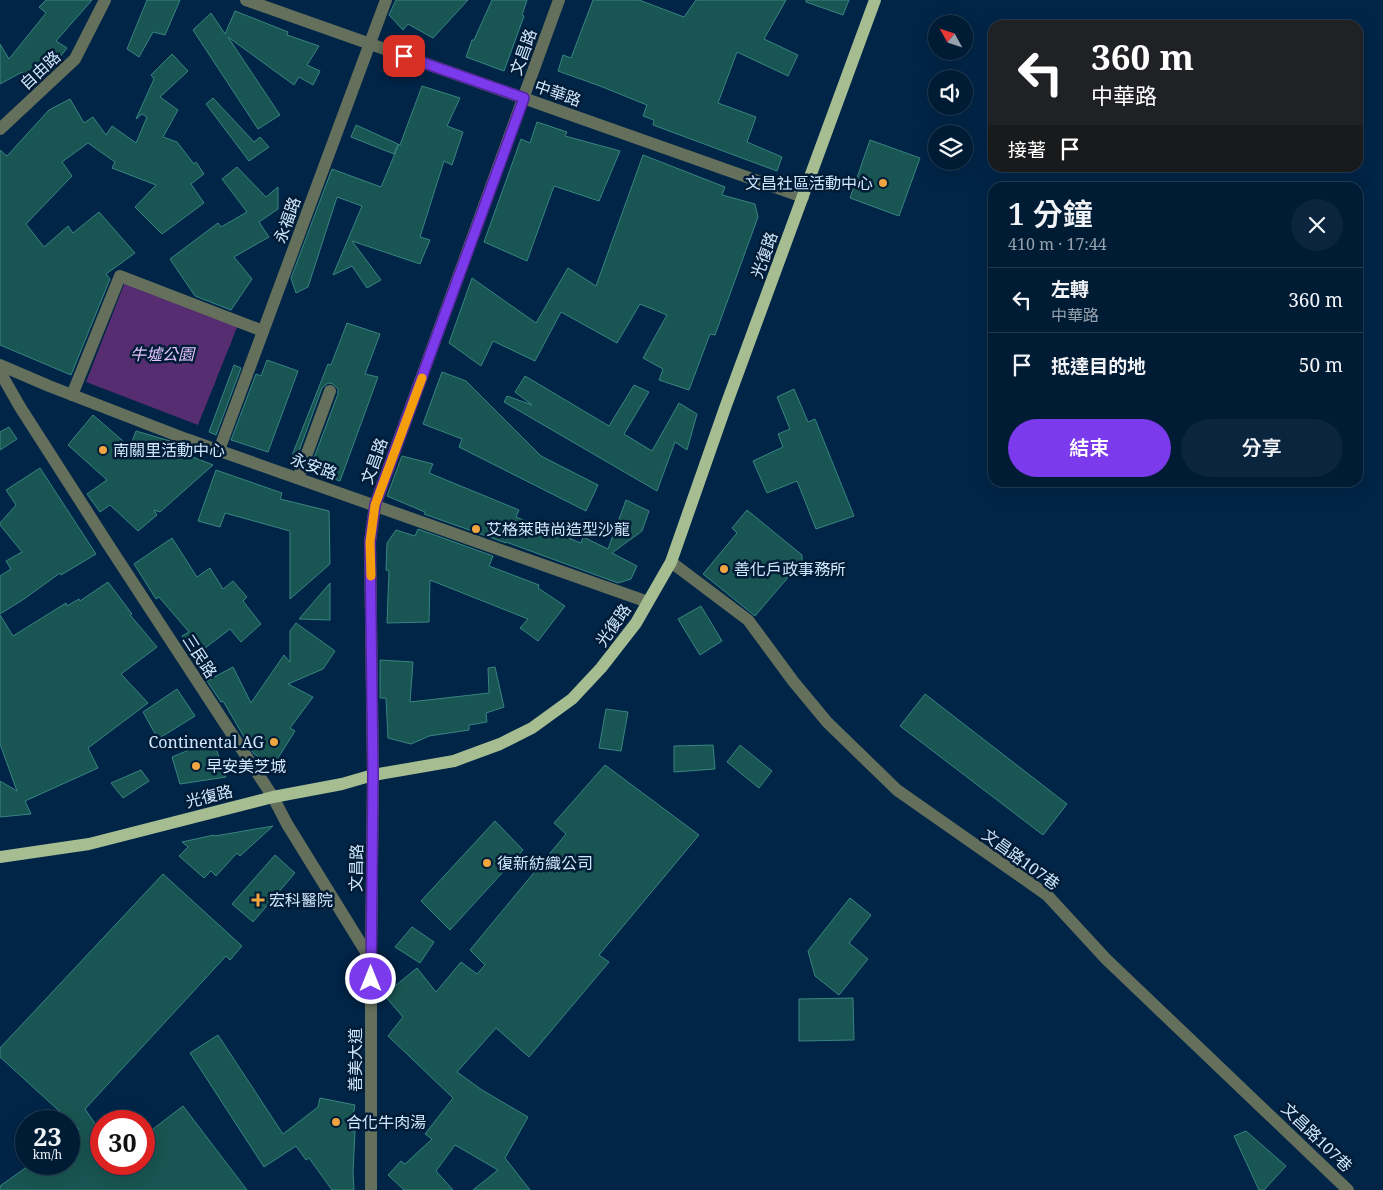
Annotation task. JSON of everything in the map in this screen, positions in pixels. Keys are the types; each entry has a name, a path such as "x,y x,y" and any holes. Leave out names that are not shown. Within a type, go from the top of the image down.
{"main road":[{"name":"光復路","path":"0,857 89,844 273,797 342,784 373,775 454,761 500,744 532,728 572,699 601,668 636,623 671,562 725,408 875,0"}],"street":[{"name":"自由路","path":"0,129 75,59 105,0"},
{"name":"中華路","path":"246,0 803,197"},
{"name":"永福路","path":"219,450 386,0"},
{"name":"文昌路","path":"371,960 373,775 370,542 375,505 560,0"},
{"path":"72,395 120,276 263,331"},
{"name":"永安路","path":"0,365 72,395 219,450 648,602"},
{"name":"三民路","path":"0,372 20,407 111,550 273,797 287,824 371,960"},
{"path":"298,478 330,391"},
{"name":"文昌路107巷","path":"671,562 748,620 793,681 827,722 897,790 1047,895 1106,959 1348,1190"},
{"name":"善美大道","path":"371,960 371,1190"}],"green space":[{"name":"牛墟公園","path":"125,282 238,325 198,425 86,382"}],"building":[{"path":"46,0 92,0 56,41 67,48 37,84 22,72 0,84 0,44 9,59 46,13 39,7"},
{"path":"147,0 180,0 165,35 153,32 139,57 127,49"},
{"path":"396,0 468,0 433,38 408,24 403,30 389,15"},
{"path":"492,0 527,0 522,15 524,16 504,71 466,57 472,40 474,40"},
{"path":"593,0 639,0 684,17 696,0 786,0 764,39 798,55 788,76 737,52 718,103 756,117 747,142 782,157 777,171 653,125 654,120 643,116 647,105 558,71 563,55 571,58"},
{"path":"806,0 849,0 843,15 806,2"},
{"path":"235,11 288,32 287,35 319,46 307,65 320,71 313,85 299,77 294,85 228,37 280,115 258,129 193,30 211,13 225,34"},
{"path":"172,54 188,71 160,97 178,110 163,137 177,142 194,164 196,162 204,174 191,184 204,203 162,234 135,207 156,185 112,168 115,162 88,143 62,162 72,176 26,224 44,247 68,226 73,233 99,212 135,253 106,274 110,279 71,375 0,345 0,150 7,156 49,110 70,99 84,123 93,117 106,135 112,126 136,143 147,117 142,114 136,119 154,79 151,75"},
{"path":"422,86 460,98 447,126 463,132 452,165 444,161 420,237 430,240 420,264 352,241 381,280 367,288 352,266 333,275 362,206 337,197 308,287 296,293 291,278 332,169 381,187 400,145"},
{"path":"213,98 254,142 260,137 269,147 249,161 206,104"},
{"path":"537,122 567,132 565,136 620,151 599,201 554,186 527,261 484,242 521,139 530,143"},
{"path":"356,125 398,144 394,154 351,137"},
{"name":"文昌社區活動中心","path":"870,140 920,158 899,216 850,198"},
{"path":"643,155 725,187 722,195 755,204 758,217 715,335 710,334 689,390 659,380 663,369 643,358 667,315 640,304 617,343 561,312 535,361 493,341 481,366 449,343 472,278 536,323 568,268 596,286"},
{"path":"237,167 266,197 278,187 278,209 259,222 269,237 234,257 252,279 231,310 195,296 170,259 218,223 221,227 247,212 222,179"},
{"path":"347,323 380,334 365,374 378,377 340,481 309,471 338,394 338,389 333,384 328,383 322,388 294,465 291,464 291,458 328,364 331,365"},
{"path":"267,360 298,371 268,452 231,440 256,374 261,376"},
{"path":"234,365 241,368 216,435 209,432"},
{"path":"442,372 466,381 541,456 598,485 586,511 459,447 462,439 423,424"},
{"path":"525,376 609,426 634,385 649,392 624,434 652,451 679,403 697,414 687,450 675,442 657,491 504,402 507,396 532,405 515,392"},
{"path":"794,389 808,422 815,419 854,516 816,529 797,481 767,493 753,461 783,447 778,434 790,429 777,397"},
{"path":"93,415 130,447 136,431 170,441 168,447 213,465 160,512 154,510 157,515 138,531 110,505 100,512 87,494 107,480 68,445"},
{"path":"9,427 17,439 0,450 0,432"},
{"path":"402,456 433,464 429,473 519,510 516,517 581,543 583,537 608,549 626,500 649,511 642,531 612,553 637,566 631,579 618,583 424,514 425,512 387,496"},
{"path":"40,468 96,554 61,575 60,573 0,614 0,576 11,569 6,561 22,552 0,525 16,505 6,490"},
{"path":"216,470 282,493 280,499 329,511 330,564 290,599 290,531 225,513 220,527 198,521"},
{"path":"747,510 802,555 802,561 755,616 703,574 737,533 732,528"},
{"path":"418,529 493,556 489,566 539,585 538,588 565,606 538,641 520,628 528,619 430,580 429,622 387,623 389,571 386,570 387,543 396,530 415,536"},
{"path":"172,538 197,577 210,568 223,589 233,581 247,597 243,601 261,624 241,642 230,629 196,655 182,636 189,632 159,597 156,599 134,564"},
{"path":"108,582 132,614 130,615 157,647 121,674 148,703 88,748 98,768 25,801 31,814 0,817 0,781 17,791 0,744 0,615 13,636 66,603 67,606 79,599 80,601"},
{"path":"330,583 330,620 299,619"},
{"path":"701,606 722,641 700,655 678,619"},
{"path":"296,623 335,651 323,669 288,684 313,697 290,728 295,731 273,766 254,754 223,701 221,702 207,681 233,667 251,703 284,655 290,662 290,631"},
{"path":"380,660 413,662 410,702 489,693 488,668 495,667 504,707 486,713 487,722 469,725 469,730 429,736 411,744 388,738 386,698 380,698"},
{"path":"177,689 195,716 158,739 143,712"},
{"path":"925,694 1067,804 1043,835 900,726"},
{"path":"606,709 628,712 621,751 599,748"},
{"path":"213,740 226,777 180,784 172,757"},
{"path":"713,745 715,769 674,772 674,746"},
{"path":"740,745 772,771 759,788 727,762"},
{"path":"605,765 699,835 599,955 609,962 529,1057 496,1028 457,1072 482,1090 528,1117 505,1158 530,1190 473,1190 498,1170 455,1145 436,1171 453,1190 404,1190 388,1175 401,1161 405,1164 432,1139 425,1134 453,1098 388,1036 403,1017 384,995 417,968 436,992 461,962 477,974 485,965 470,950 566,834 554,823"},
{"path":"141,770 149,781 123,798 111,783"},
{"path":"495,821 523,850 450,930 421,901"},
{"path":"273,826 240,856 237,853 216,876 211,871 204,878 179,856 188,847 182,842"},
{"path":"275,855 295,873 253,922 232,904"},
{"path":"163,874 242,946 230,960 226,956 85,1109 90,1116 90,1175 155,1175 155,1128 183,1106 247,1190 0,1190 0,1186 16,1175 80,1175 80,1110 58,1110 0,1057 0,1048"},
{"path":"850,898 871,915 849,943 868,959 839,995 815,976 808,951"},
{"path":"412,927 434,942 420,963 395,947"},
{"path":"853,998 854,1040 799,1041 799,999"},
{"path":"218,1035 283,1134 318,1107 320,1098 355,1105 350,1131 355,1131 354,1190 332,1190 309,1158 306,1160 296,1146 264,1167 190,1053"},
{"path":"1246,1131 1286,1166 1264,1190 1259,1190 1234,1136"}],"slow traffic":[{"path":"371,576 370,542 375,505 422,378"}],"place":[{"name":"文昌社區活動中心","path":"883,183"},
{"name":"南關里活動中心","path":"103,450"},
{"name":"艾格萊時尚造型沙龍","path":"476,529"},
{"name":"善化戶政事務所","path":"724,569"},
{"name":"Continental AG","path":"274,742"},
{"name":"早安美芝城","path":"196,766"},
{"name":"復新紡織公司","path":"487,863"},
{"name":"宏科醫院","path":"258,900"},
{"name":"合化牛肉湯","path":"336,1122"}],"route":[{"path":"371,979 373,775 370,542 375,505 524,98 404,56"}]}
